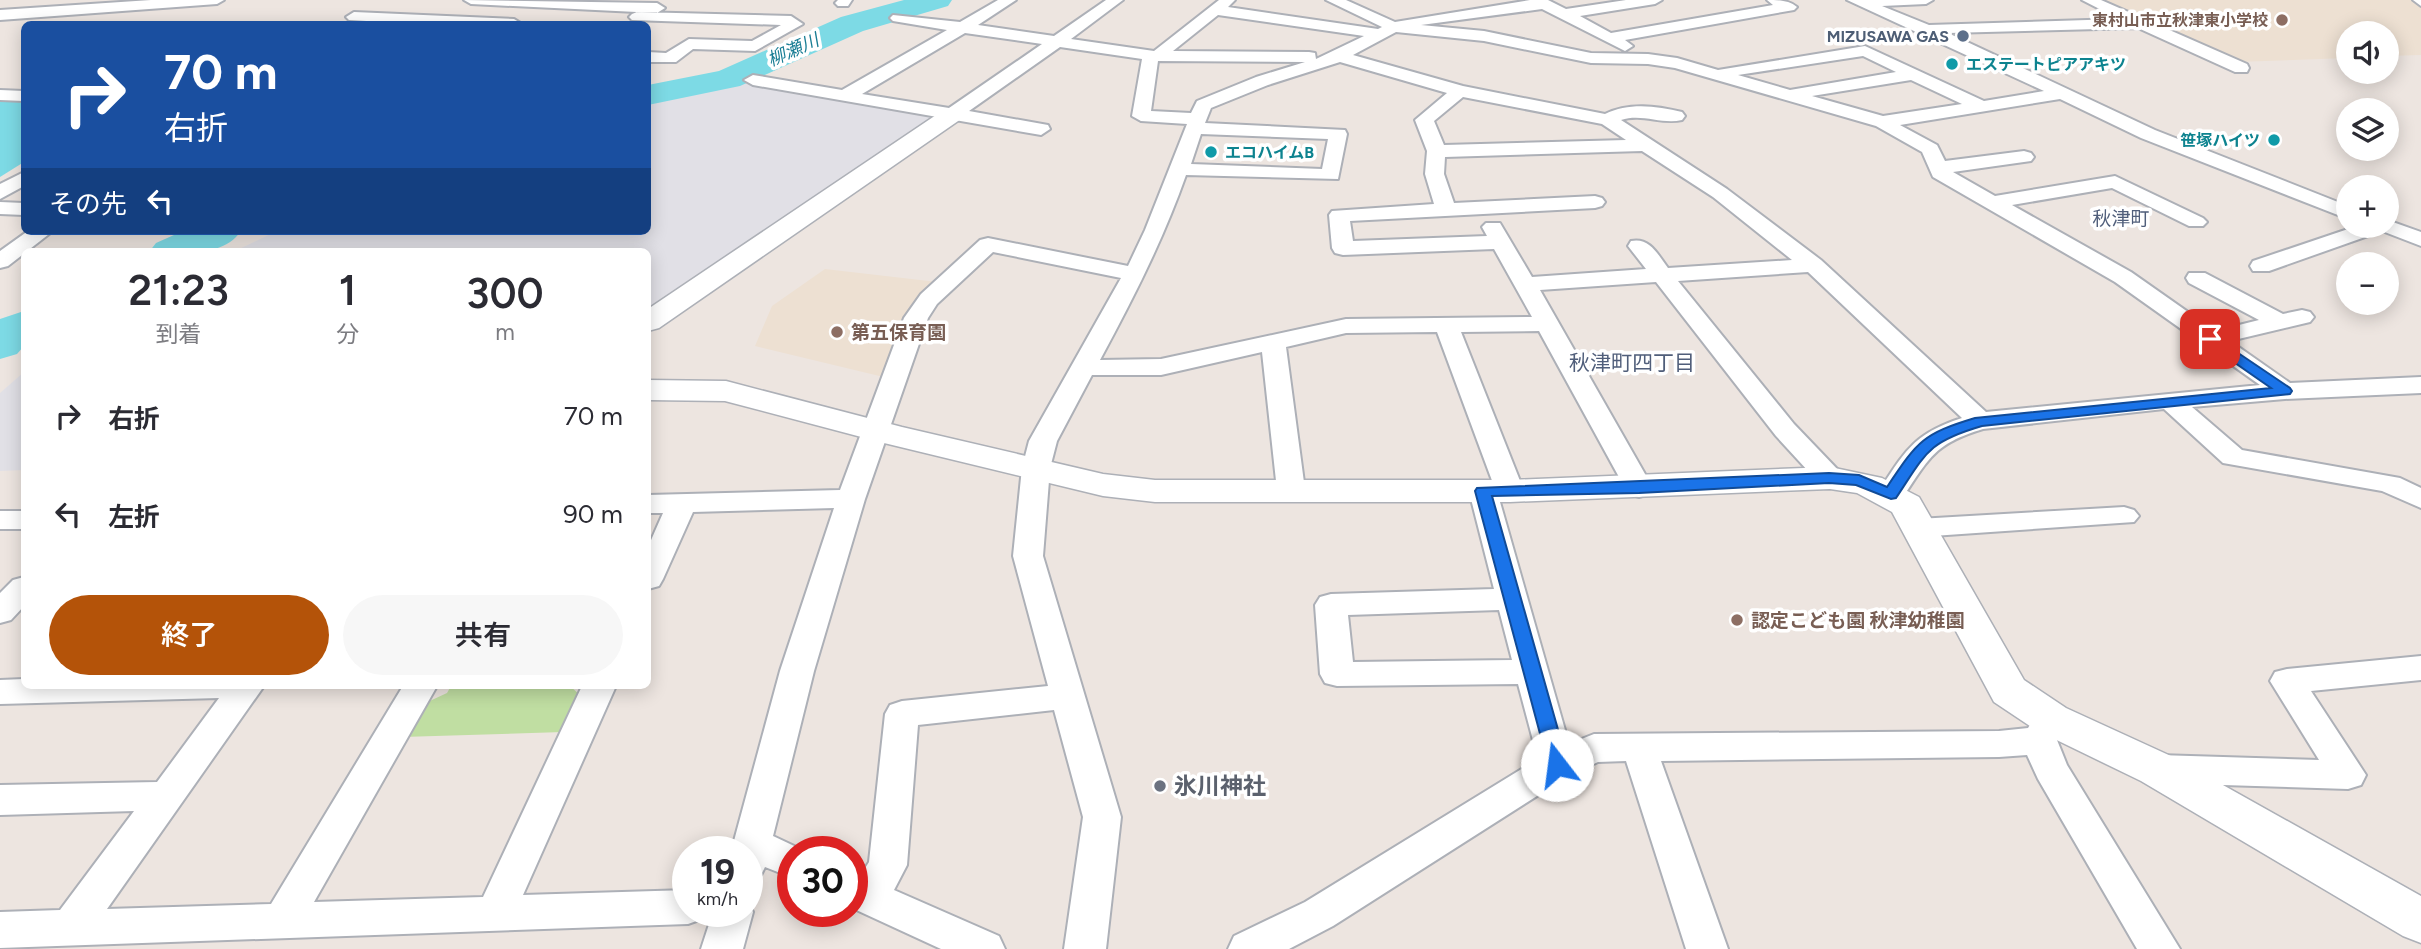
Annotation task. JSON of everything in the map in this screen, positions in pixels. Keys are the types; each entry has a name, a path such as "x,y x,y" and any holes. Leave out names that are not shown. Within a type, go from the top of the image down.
{"street":[{"path":"0,15 216,0"},
{"path":"348,21 374,0"},
{"path":"471,0 660,8"},
{"path":"627,21 685,0"},
{"path":"845,96 1009,0"},
{"path":"651,320 1116,0"},
{"path":"1333,0 1387,30"},
{"path":"1564,14 1655,0"},
{"path":"1608,37 1789,7 1774,0"},
{"path":"1856,1 1926,0"},
{"path":"2089,0 2241,68"},
{"path":"1856,1 1926,29 2148,134 2336,208"},
{"path":"521,21 556,2"},
{"path":"1086,949 1102,817 1028,556 1036,468 1043,441 1135,274 1156,230 1203,105 1262,80 1337,57 1387,30 1409,22 1541,2 1647,59"},
{"path":"69,21 173,3"},
{"path":"1177,169 1331,174 1338,134 1196,124 1141,116 1154,55 1221,5 1387,30 1484,36 1591,58 1647,59 1676,63 1882,122 1930,149 1940,173 2123,278 2285,391"},
{"path":"637,17 791,21 795,24 755,46 689,44 670,58 651,57"},
{"path":"898,18 1154,55 1337,57 1460,91 1608,120 1720,193 1813,265 1980,421"},
{"path":"1926,29 2143,23"},
{"path":"0,28 21,26"},
{"path":"1714,74 1864,51 1981,106"},
{"path":"1789,95 1914,74"},
{"path":"753,80 1041,129"},
{"path":"1447,211 1434,177 1432,164 1437,151 1424,120 1460,91"},
{"path":"1882,122 2060,94"},
{"path":"0,96 21,96"},
{"path":"1608,120 1618,113 1676,116"},
{"path":"1437,151 1647,145"},
{"path":"1937,167 2024,157"},
{"path":"0,193 21,180"},
{"path":"1990,203 2064,185 2115,182 2190,216"},
{"path":"1501,242 1343,248 1339,215 1595,202"},
{"path":"0,208 21,209"},
{"path":"1483,209 1639,488"},
{"path":"2399,231 2421,240"},
{"path":"0,261 36,235"},
{"path":"2261,266 2342,238"},
{"path":"755,836 797,671 851,499 916,318 929,299 988,245 1135,274"},
{"path":"1639,246 1785,430 1829,478"},
{"path":"1525,284 1813,265"},
{"path":"2197,278 2291,319 2210,339"},
{"path":"1082,368 1161,367 1346,326 1547,324"},
{"path":"1446,326 1497,491 1513,599 1557,765"},
{"path":"1273,342 1291,490"},
{"path":"1891,494 1920,450 1945,432 1980,421 2285,391 2421,385"},
{"path":"651,390 726,391 875,431 1103,485 1155,491 1497,491 1639,488 1829,478 1859,480 1891,494 1906,505 2008,691 2045,730 2157,769 2421,921"},
{"path":"2169,401 2233,457 2390,484 2421,499"},
{"path":"651,504 851,499"},
{"path":"651,572 682,503"},
{"path":"1918,528 2124,516"},
{"path":"0,520 21,520"},
{"path":"1513,599 1331,604 1337,674 1532,672"},
{"path":"2157,769 2348,775 2287,681 2421,668"},
{"path":"0,692 110,689"},
{"path":"70,928 245,689"},
{"path":"282,921 418,689"},
{"path":"495,914 598,689"},
{"path":"868,886 888,864 902,714 1067,695"},
{"path":"1249,949 1319,914 1557,765 1594,748 1999,744 2045,730"},
{"path":"2045,730 2051,769 2159,949"},
{"path":"1639,748 1707,949"},
{"path":"0,800 166,796"},
{"path":"868,897 984,949"},
{"path":"0,930 672,908"},
{"path":"722,949 729,927"}],"shaded area":[{"name":"東村山市立秋津東小学校","path":"2099,0 2413,0 2421,7 2421,55 2399,56 2399,21 2336,21 2336,58 2236,62"},
{"path":"753,80 953,114 651,320 651,248 241,248 269,235 651,235 651,100"},
{"name":"第五保育園","path":"825,269 946,283 929,299 896,380 755,346 772,306"},
{"path":"21,375 21,470 0,471 0,393"}],"green space":[{"path":"449,689 573,689 580,695 563,732 402,737 421,705 447,693"}],"water":[{"path":"0,102 21,102 21,164 0,177"}],"waterway":[{"name":"柳瀬川","path":"651,94 728,79 852,24 937,0"},
{"name":"柳瀬川","path":"180,248 211,235"},
{"name":"柳瀬川","path":"0,344 11,332 21,327"}],"place":[{"name":"東村山市立秋津東小学校","path":"2282,20"},
{"name":"MIZUSAWA GAS","path":"1963,36"},
{"name":"エステートピアアキツ","path":"1952,64"},
{"name":"笹塚ハイツ","path":"2274,140"},
{"name":"エコハイムB","path":"1211,152"},
{"name":"第五保育園","path":"837,332"},
{"name":"認定こども園 秋津幼稚園","path":"1737,620"},
{"name":"氷川神社","path":"1160,786"}],"district":[{"name":"秋津町","path":"2121,218"},
{"name":"秋津町四丁目","path":"1632,362"}],"route":[{"path":"1557,765 1483,491 1639,488 1829,478 1859,480 1891,494 1920,450 1945,432 1980,421 2285,391 2210,339"}]}
